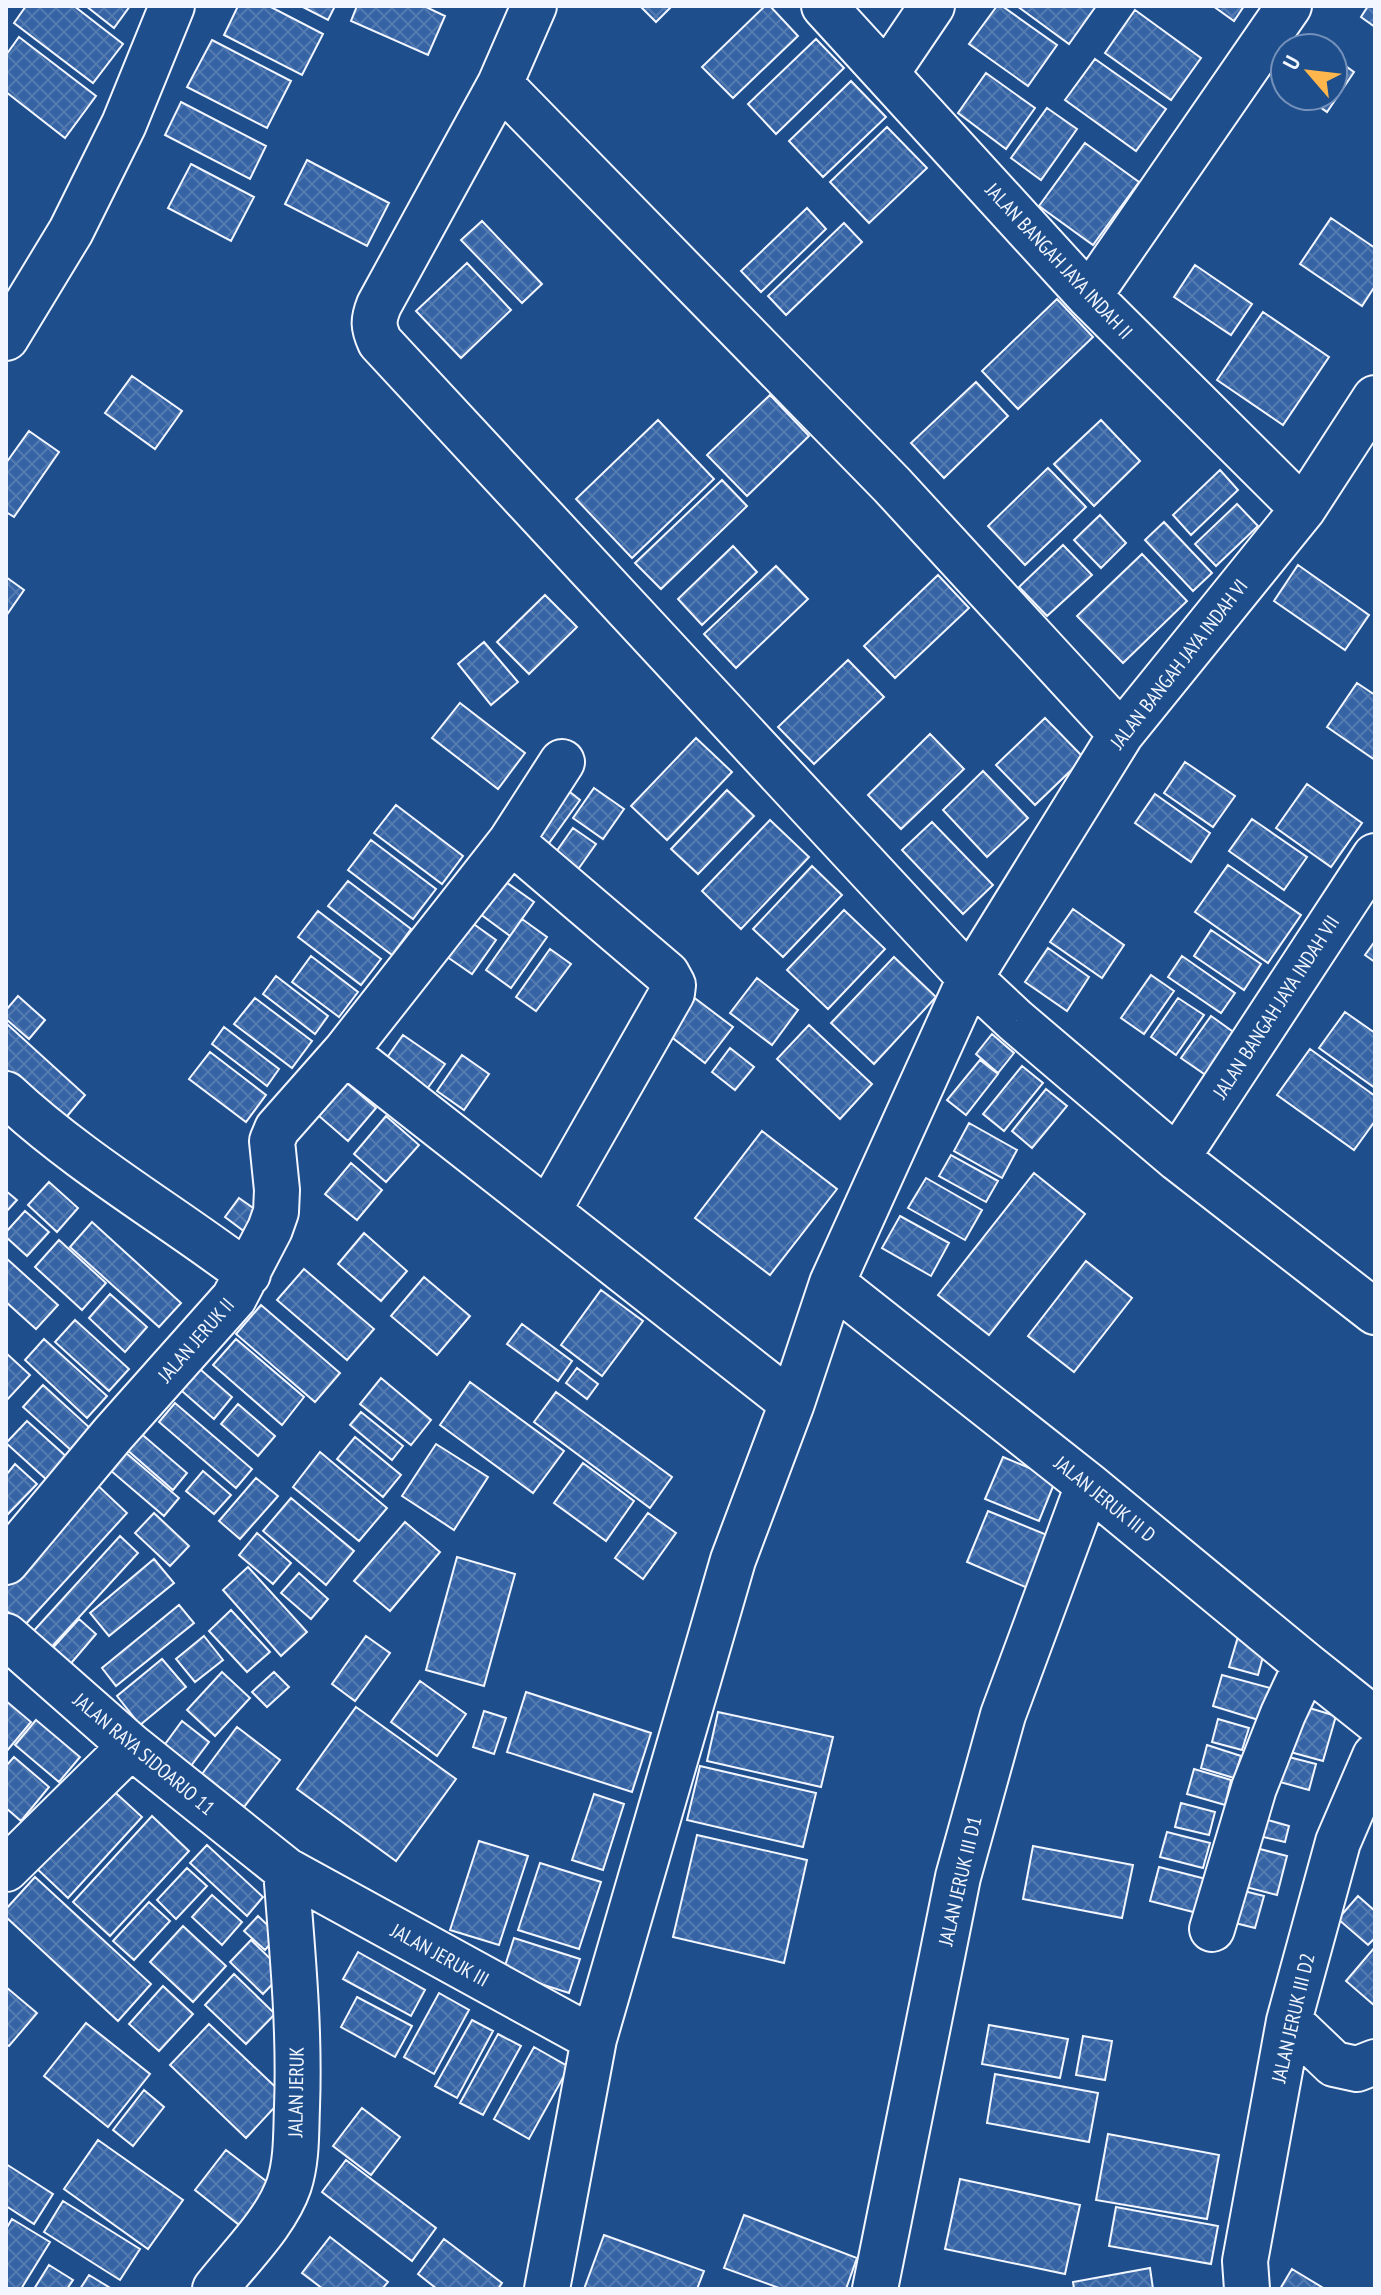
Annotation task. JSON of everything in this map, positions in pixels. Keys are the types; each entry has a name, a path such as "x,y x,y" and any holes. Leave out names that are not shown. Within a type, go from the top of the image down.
{"street":[{"path":"6,338 71,231 124,124 172,6"},
{"path":"534,6 500,84 379,305 374,330 380,342 970,978 1177,1158 1375,1312"},
{"name":"JALAN BANGAH JAYA INDAH II","path":"824,6 1089,296 1303,509"},
{"path":"886,74 932,6"},
{"path":"1089,296 1289,6"},
{"path":"500,84 892,485 1121,734"},
{"name":"JALAN BANGAH JAYA INDAH VI","path":"547,2289 594,2039 733,1560 792,1403 832,1283 970,978 1121,734 1303,509 1375,398"},
{"name":"JALAN JERUK II","path":"6,1562 113,1434 234,1298 276,1212 272,1141 277,1129 345,1052 511,841 562,762"},
{"path":"511,841 667,974 673,985 672,993 548,1211"},
{"name":"JALAN BANGAH JAYA INDAH VII","path":"1177,1158 1375,856"},
{"path":"345,1052 792,1403"},
{"path":"6,1094 39,1125 248,1274"},
{"name":"JALAN JERUK III D","path":"832,1283 1088,1485 1375,1720"},
{"name":"JALAN JERUK III D1","path":"875,2289 958,1877 1003,1715 1088,1485"},
{"name":"JALAN RAYA SIDOARJO 11","path":"6,1636 131,1746 286,1870"},
{"path":"1212,1929 1254,1788 1306,1665"},
{"path":"6,1869 131,1746"},
{"name":"JALAN JERUK III D2","path":"1247,2289 1245,2261 1289,2021 1338,1842 1375,1756"},
{"name":"JALAN JERUK III","path":"286,1870 594,2039"},
{"name":"JALAN JERUK","path":"215,2289 274,2215 288,2187 295,2161 298,2078 296,1993 286,1870"},
{"path":"1289,2021 1334,2064 1357,2069 1375,2062"}],"building":[{"path":"26,6 74,6 123,44 93,83 14,23"},
{"path":"86,6 130,6 114,28"},
{"path":"238,6 269,6 323,34 302,75 224,35"},
{"path":"301,6 335,6 328,20"},
{"path":"357,6 424,6 445,16 428,55 351,21"},
{"path":"640,6 672,6 656,22"},
{"path":"765,6 770,6 798,36 733,98 702,67"},
{"path":"997,6 1002,6 1057,45 1028,86 969,44"},
{"path":"1017,6 1096,6 1069,44"},
{"path":"1213,6 1244,6 1234,21"},
{"path":"1368,6 1375,6 1375,27 1361,17"},
{"path":"1135,10 1201,58 1171,100 1105,53"},
{"path":"19,37 96,96 65,138 6,92 6,55"},
{"path":"816,39 844,68 776,134 748,104"},
{"path":"212,40 291,81 267,128 187,87"},
{"path":"1095,59 1166,109 1136,151 1065,100"},
{"path":"986,73 1035,108 1006,149 958,113"},
{"path":"851,81 886,117 823,177 789,141"},
{"path":"181,102 266,146 250,179 165,135"},
{"path":"1047,108 1077,129 1041,180 1011,158"},
{"path":"887,127 927,168 869,223 830,182"},
{"path":"1085,143 1139,182 1093,245 1039,206"},
{"path":"307,160 389,203 367,246 285,204"},
{"path":"191,164 254,197 231,241 168,208"},
{"path":"807,208 826,229 761,292 741,271"},
{"path":"1331,218 1375,248 1375,286 1362,306 1300,264"},
{"path":"482,221 542,284 522,303 461,240"},
{"path":"844,223 862,242 786,315 768,296"},
{"path":"467,263 511,310 461,358 416,311"},
{"path":"1195,265 1252,304 1231,335 1174,297"},
{"path":"1057,299 1093,337 1018,409 982,371"},
{"path":"1263,312 1329,357 1283,425 1217,380"},
{"path":"132,376 182,411 155,449 105,413"},
{"path":"976,382 1008,416 944,478 911,443"},
{"path":"770,395 809,436 747,496 707,455"},
{"path":"658,420 714,479 632,558 576,499"},
{"path":"1101,420 1140,461 1094,506 1054,464"},
{"path":"29,431 59,452 14,517 6,512 6,463"},
{"path":"1048,468 1086,507 1025,565 988,526"},
{"path":"1220,470 1238,490 1191,535 1173,515"},
{"path":"722,480 747,506 661,589 635,563"},
{"path":"1237,504 1258,526 1216,566 1195,544"},
{"path":"1100,515 1126,543 1101,568 1074,540"},
{"path":"1164,522 1212,573 1193,591 1145,540"},
{"path":"1063,545 1092,575 1047,616 1019,587"},
{"path":"733,546 757,572 702,625 678,599"},
{"path":"1142,554 1187,601 1123,663 1077,616"},
{"path":"1298,565 1369,615 1345,650 1274,601"},
{"path":"776,566 808,599 736,668 704,634"},
{"path":"938,575 969,608 895,678 864,646"},
{"path":"6,577 24,590 6,616"},
{"path":"545,595 577,627 529,674 497,642"},
{"path":"484,642 518,682 491,705 458,664"},
{"path":"848,660 884,697 814,764 778,727"},
{"path":"1357,683 1375,695 1375,760 1327,727"},
{"path":"460,703 525,753 498,789 432,738"},
{"path":"1045,718 1084,758 1035,805 996,765"},
{"path":"930,734 964,769 901,829 868,795"},
{"path":"696,738 732,772 667,840 631,806"},
{"path":"1185,762 1235,796 1213,827 1164,793"},
{"path":"983,771 1028,818 987,857 943,810"},
{"path":"1307,784 1362,823 1331,867 1276,828"},
{"path":"561,785 580,800 544,850 525,837"},
{"path":"594,788 624,809 603,839 573,818"},
{"path":"727,790 754,816 698,874 671,849"},
{"path":"1155,794 1210,833 1191,862 1135,823"},
{"path":"396,805 463,856 442,884 374,833"},
{"path":"1252,819 1307,857 1284,890 1229,851"},
{"path":"770,820 809,857 741,929 702,891"},
{"path":"932,822 993,885 963,914 902,850"},
{"path":"573,828 596,844 574,875 551,859"},
{"path":"371,840 436,889 413,919 348,870"},
{"path":"1228,865 1301,915 1268,963 1195,912"},
{"path":"812,866 842,895 783,957 753,929"},
{"path":"496,875 534,902 510,936 472,908"},
{"path":"348,881 411,929 392,955 328,906"},
{"path":"1073,909 1124,945 1102,978 1050,942"},
{"path":"844,910 885,949 828,1009 787,970"},
{"path":"318,911 381,959 361,985 298,937"},
{"path":"522,919 547,937 511,988 486,970"},
{"path":"468,920 496,940 472,974 443,954"},
{"path":"1211,930 1261,964 1244,990 1194,956"},
{"path":"1375,941 1375,962 1365,955"},
{"path":"1048,948 1089,977 1067,1011 1025,982"},
{"path":"550,949 571,964 536,1011 516,997"},
{"path":"311,956 358,992 339,1017 292,982"},
{"path":"1182,956 1235,993 1221,1013 1168,977"},
{"path":"894,957 936,997 874,1064 831,1023"},
{"path":"1151,975 1174,991 1144,1034 1121,1018"},
{"path":"276,976 328,1016 315,1034 263,994"},
{"path":"757,978 798,1010 772,1045 730,1013"},
{"path":"18,996 45,1020 29,1039 6,1019 6,1010"},
{"path":"692,996 733,1027 705,1063 665,1032"},
{"path":"255,998 312,1041 292,1068 234,1024"},
{"path":"1178,998 1204,1015 1176,1055 1151,1037"},
{"path":"1345,1012 1375,1033 1375,1088 1319,1048"},
{"path":"1211,1016 1239,1036 1210,1078 1181,1058"},
{"path":"7,1024 85,1095 63,1121 6,1069"},
{"path":"809,1025 872,1084 840,1119 777,1059"},
{"path":"224,1027 279,1069 267,1086 212,1044"},
{"path":"992,1034 1014,1053 998,1073 976,1054"},
{"path":"403,1035 445,1064 427,1089 386,1059"},
{"path":"730,1048 754,1067 735,1090 712,1072"},
{"path":"1310,1049 1375,1096 1375,1121 1354,1150 1277,1095"},
{"path":"210,1052 266,1095 246,1122 189,1079"},
{"path":"462,1055 489,1074 464,1110 437,1091"},
{"path":"980,1060 998,1074 966,1115 947,1100"},
{"path":"1022,1066 1043,1083 1004,1131 983,1114"},
{"path":"347,1083 376,1108 348,1141 319,1116"},
{"path":"1046,1089 1067,1106 1032,1148 1012,1131"},
{"path":"386,1116 419,1145 386,1182 354,1154"},
{"path":"969,1123 1017,1150 1002,1178 954,1151"},
{"path":"762,1131 837,1189 770,1275 695,1218"},
{"path":"951,1155 998,1181 986,1202 939,1176"},
{"path":"351,1163 382,1190 357,1220 325,1194"},
{"path":"1034,1173 1085,1214 989,1335 938,1295"},
{"path":"926,1178 982,1210 965,1240 908,1208"},
{"path":"49,1182 78,1208 57,1232 28,1205"},
{"path":"6,1191 17,1200 6,1212"},
{"path":"239,1198 263,1215 249,1235 225,1217"},
{"path":"25,1211 49,1232 27,1256 6,1237 6,1232"},
{"path":"900,1216 949,1243 931,1276 882,1248"},
{"path":"92,1222 181,1303 159,1327 70,1247"},
{"path":"364,1233 407,1271 381,1301 338,1264"},
{"path":"59,1240 106,1283 82,1310 35,1267"},
{"path":"6,1258 58,1305 36,1329 6,1302"},
{"path":"1086,1261 1132,1298 1074,1372 1028,1336"},
{"path":"304,1269 374,1329 347,1360 277,1300"},
{"path":"424,1277 470,1316 437,1355 391,1316"},
{"path":"601,1290 643,1321 602,1376 561,1345"},
{"path":"110,1294 147,1327 125,1352 89,1318"},
{"path":"261,1305 340,1373 315,1402 236,1334"},
{"path":"75,1320 129,1369 109,1391 55,1342"},
{"path":"522,1324 572,1361 558,1381 507,1344"},
{"path":"44,1339 107,1396 87,1418 25,1360"},
{"path":"236,1339 304,1397 282,1425 213,1365"},
{"path":"6,1353 30,1375 6,1401"},
{"path":"193,1363 232,1397 214,1419 175,1385"},
{"path":"577,1368 598,1384 587,1399 566,1383"},
{"path":"381,1378 431,1420 411,1445 360,1404"},
{"path":"470,1382 564,1451 533,1493 440,1425"},
{"path":"43,1385 91,1429 72,1451 23,1407"},
{"path":"556,1392 672,1477 650,1508 534,1422"},
{"path":"175,1403 252,1469 236,1488 159,1422"},
{"path":"238,1404 275,1436 258,1456 221,1424"},
{"path":"361,1412 403,1446 392,1460 350,1425"},
{"path":"27,1421 68,1458 47,1480 6,1443"},
{"path":"138,1431 187,1473 173,1490 125,1448"},
{"path":"355,1437 401,1475 383,1497 337,1459"},
{"path":"436,1444 488,1477 454,1530 402,1496"},
{"path":"125,1452 179,1498 164,1516 110,1470"},
{"path":"320,1452 387,1508 359,1541 293,1487"},
{"path":"1003,1457 1056,1479 1039,1521 985,1499"},
{"path":"583,1463 634,1501 606,1541 554,1503"},
{"path":"15,1464 37,1484 7,1515 6,1475"},
{"path":"203,1471 231,1495 214,1514 186,1491"},
{"path":"256,1478 278,1496 240,1539 219,1521"},
{"path":"93,1481 127,1513 24,1626 6,1610 6,1576"},
{"path":"291,1498 354,1551 326,1585 263,1531"},
{"path":"988,1511 1052,1537 1030,1589 967,1562"},
{"path":"154,1513 189,1546 170,1566 135,1533"},
{"path":"648,1513 676,1533 643,1579 615,1558"},
{"path":"405,1522 440,1552 390,1611 354,1581"},
{"path":"257,1533 291,1563 273,1584 239,1555"},
{"path":"120,1536 138,1553 47,1652 29,1636"},
{"path":"457,1557 515,1574 484,1686 426,1670"},
{"path":"154,1559 174,1583 109,1636 90,1613"},
{"path":"248,1567 307,1632 281,1656 223,1590"},
{"path":"299,1573 328,1599 311,1619 281,1593"},
{"path":"179,1605 194,1623 116,1686 102,1668"},
{"path":"231,1610 270,1652 247,1672 209,1631"},
{"path":"79,1619 96,1634 67,1668 49,1652"},
{"path":"1240,1630 1268,1638 1258,1675 1229,1667"},
{"path":"204,1636 223,1660 195,1682 176,1659"},
{"path":"366,1636 390,1653 355,1701 332,1684"},
{"path":"162,1659 186,1687 140,1725 117,1696"},
{"path":"222,1672 250,1698 215,1736 187,1710"},
{"path":"274,1672 289,1687 267,1707 252,1692"},
{"path":"1222,1675 1274,1689 1265,1722 1213,1706"},
{"path":"420,1681 466,1714 437,1756 391,1722"},
{"path":"526,1692 651,1733 632,1792 507,1752"},
{"path":"6,1701 31,1722 6,1752"},
{"path":"1296,1704 1336,1716 1323,1761 1283,1750"},
{"path":"356,1707 456,1779 396,1861 297,1789"},
{"path":"484,1711 506,1718 494,1754 473,1747"},
{"path":"718,1712 833,1737 821,1787 707,1761"},
{"path":"1218,1719 1249,1728 1242,1750 1212,1742"},
{"path":"36,1720 80,1757 59,1782 15,1745"},
{"path":"182,1721 209,1742 187,1771 160,1751"},
{"path":"237,1727 280,1760 244,1807 202,1774"},
{"path":"1207,1745 1241,1756 1234,1778 1201,1768"},
{"path":"1277,1754 1316,1764 1309,1790 1269,1779"},
{"path":"14,1757 49,1787 21,1821 6,1808 6,1766"},
{"path":"700,1766 816,1793 803,1847 687,1820"},
{"path":"1194,1769 1231,1780 1225,1805 1187,1794"},
{"path":"106,1784 142,1817 68,1898 33,1865"},
{"path":"594,1794 624,1804 603,1870 572,1860"},
{"path":"1181,1803 1215,1812 1209,1835 1175,1827"},
{"path":"1250,1815 1289,1826 1285,1842 1246,1833"},
{"path":"152,1816 189,1851 110,1936 73,1902"},
{"path":"1167,1832 1210,1843 1203,1868 1160,1857"},
{"path":"697,1835 807,1860 784,1963 673,1937"},
{"path":"479,1841 528,1856 499,1945 450,1930"},
{"path":"207,1845 263,1897 247,1916 190,1863"},
{"path":"1033,1846 1133,1865 1122,1918 1023,1899"},
{"path":"1248,1846 1287,1856 1277,1895 1238,1885"},
{"path":"540,1863 601,1882 579,1949 518,1930"},
{"path":"1159,1867 1206,1879 1197,1913 1150,1901"},
{"path":"187,1868 207,1886 176,1919 157,1900"},
{"path":"35,1877 151,1984 118,2021 6,1917 6,1909"},
{"path":"1232,1888 1264,1896 1255,1928 1223,1920"},
{"path":"212,1895 242,1922 222,1945 192,1917"},
{"path":"1358,1896 1375,1911 1375,1938 1368,1945 1338,1919"},
{"path":"149,1902 170,1921 134,1960 113,1941"},
{"path":"258,1916 278,1935 265,1950 244,1931"},
{"path":"183,1926 226,1966 193,2002 150,1962"},
{"path":"514,1938 580,1959 569,1993 503,1972"},
{"path":"251,1940 284,1972 263,1994 230,1962"},
{"path":"1375,1947 1375,2006 1346,1981"},
{"path":"358,1952 425,1990 411,2016 343,1979"},
{"path":"234,1974 275,2014 246,2044 205,2005"},
{"path":"163,1986 193,2014 159,2051 129,2024"},
{"path":"6,1987 37,2013 9,2046 6,2044"},
{"path":"439,1993 469,2010 434,2074 404,2057"},
{"path":"357,1997 412,2026 395,2057 341,2027"},
{"path":"472,2020 493,2031 457,2098 435,2086"},
{"path":"86,2023 150,2074 108,2127 44,2076"},
{"path":"209,2024 285,2096 246,2138 170,2065"},
{"path":"989,2025 1068,2039 1060,2078 982,2064"},
{"path":"498,2034 521,2046 483,2115 460,2103"},
{"path":"1083,2036 1112,2041 1105,2080 1076,2075"},
{"path":"534,2047 569,2067 529,2139 494,2119"},
{"path":"995,2074 1098,2093 1089,2142 987,2123"},
{"path":"144,2090 164,2107 133,2146 113,2130"},
{"path":"362,2108 400,2137 371,2175 333,2146"},
{"path":"1108,2134 1219,2155 1207,2219 1096,2200"},
{"path":"98,2140 183,2200 148,2249 64,2189"},
{"path":"226,2150 275,2188 243,2228 195,2190"},
{"path":"346,2160 436,2228 412,2261 322,2192"},
{"path":"6,2164 53,2194 34,2224 6,2206"},
{"path":"960,2179 1080,2205 1065,2274 945,2249"},
{"path":"63,2201 140,2249 120,2280 44,2232"},
{"path":"1116,2207 1218,2226 1211,2264 1109,2246"},
{"path":"744,2215 857,2258 846,2289 782,2289 724,2268"},
{"path":"12,2219 50,2242 21,2289 6,2289 6,2229"},
{"path":"604,2235 704,2271 697,2289 584,2289"},
{"path":"330,2237 388,2282 382,2289 323,2289 302,2273"},
{"path":"444,2239 502,2283 498,2289 437,2289 418,2274"},
{"path":"49,2265 73,2280 67,2289 34,2289"},
{"path":"1150,2268 1153,2289 1074,2289 1073,2282"},
{"path":"1292,2269 1325,2289 1280,2289"},
{"path":"89,2275 112,2289 80,2289"}]}
